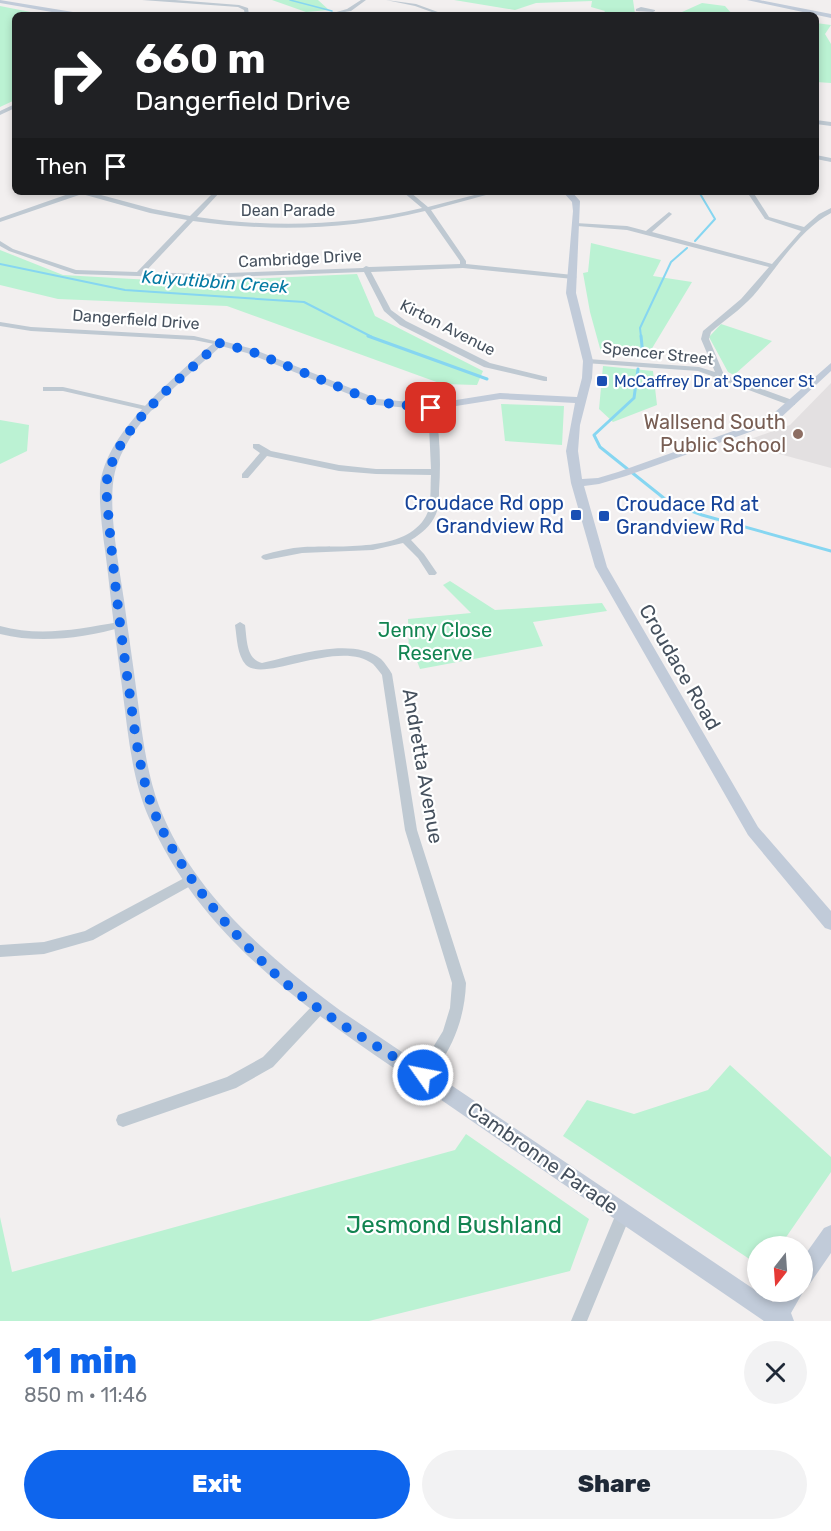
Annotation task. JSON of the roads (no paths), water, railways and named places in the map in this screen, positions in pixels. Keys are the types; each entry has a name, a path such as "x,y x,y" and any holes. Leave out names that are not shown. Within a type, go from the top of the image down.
{"street":[{"path":"144,0 199,1 242,6 246,12"},
{"path":"341,12 349,10 364,0"},
{"path":"388,0 416,4 436,12"},
{"path":"642,0 646,12"},
{"path":"750,0 811,12"},
{"path":"0,1 62,12"},
{"path":"0,220 73,195"},
{"name":"Dean Parade","path":"92,195 144,210 191,219 230,224 313,225 370,221 481,195"},
{"path":"139,274 214,195"},
{"path":"410,195 426,208 463,261 463,266"},
{"path":"570,195 576,201 577,224 572,293 588,361"},
{"path":"752,195 767,218 806,230"},
{"path":"720,375 705,336 742,304 772,266 820,215 831,210"},
{"path":"647,233 669,214"},
{"path":"577,224 621,227 772,266"},
{"name":"Cambridge Drive","path":"0,243 66,271 200,276 463,266 573,277"},
{"name":"Kirton Avenue","path":"366,268 388,311 403,323 487,365 544,379"},
{"name":"Dangerfield Drive","path":"0,324 30,329 194,338 219,343 250,351 376,402 431,408 500,396 582,400"},
{"name":"Cambronne Parade","path":"219,343 126,434 108,470 106,486 119,625 138,755 158,820 190,880 229,926 274,973 319,1008 423,1075 623,1214 780,1319"},
{"name":"Spencer Street","path":"588,361 678,367 720,375 792,403"},
{"name":"Croudace Road","path":"588,361 572,451 577,483 601,567 753,831 831,923"},
{"path":"577,483 599,481 622,474 771,421 829,371"},
{"path":"46,389 63,389 150,410"},
{"path":"266,557 302,550 367,547 405,540 418,531 430,518 436,472 438,444 431,408"},
{"path":"256,446 264,454 318,467 347,471 436,472"},
{"path":"244,476 264,454"},
{"path":"405,540 422,556 432,573"},
{"path":"0,630 28,636 57,636 119,625"},
{"name":"Andretta Avenue","path":"240,625 247,660 252,665 262,667 352,651 378,661 387,674 411,830 459,983 458,1009 452,1026 433,1062 423,1075"},
{"path":"0,951 44,948 88,936 190,880"},
{"path":"123,1120 231,1083 268,1062 319,1008"},
{"path":"579,1321 623,1214"},
{"path":"813,1262 831,1235"},
{"path":"780,1319 789,1302"}],"waterway":[{"path":"290,0 332,11"},
{"path":"695,241 715,219 701,195"},
{"path":"641,337 640,328 671,262 687,248"},
{"name":"Kaiyutibbin Creek","path":"0,264 125,290 304,302 372,337"},
{"name":"Kaiyutibbin Creek","path":"368,336 487,379"},
{"path":"641,336 643,356"},
{"path":"638,369 634,398 594,435 600,447 670,503 702,515 831,551"}],"place":[{"name":"McCaffrey Dr at Spencer St","path":"602,381"},
{"name":"Wallsend South Public School","path":"798,434"},
{"name":"Croudace Rd opp Grandview Rd","path":"576,515"},
{"name":"Croudace Rd at Grandview Rd","path":"604,516"}],"park label":[{"name":"Jenny Close Reserve","path":"435,642"},
{"name":"Jesmond Bushland","path":"454,1225"}]}
